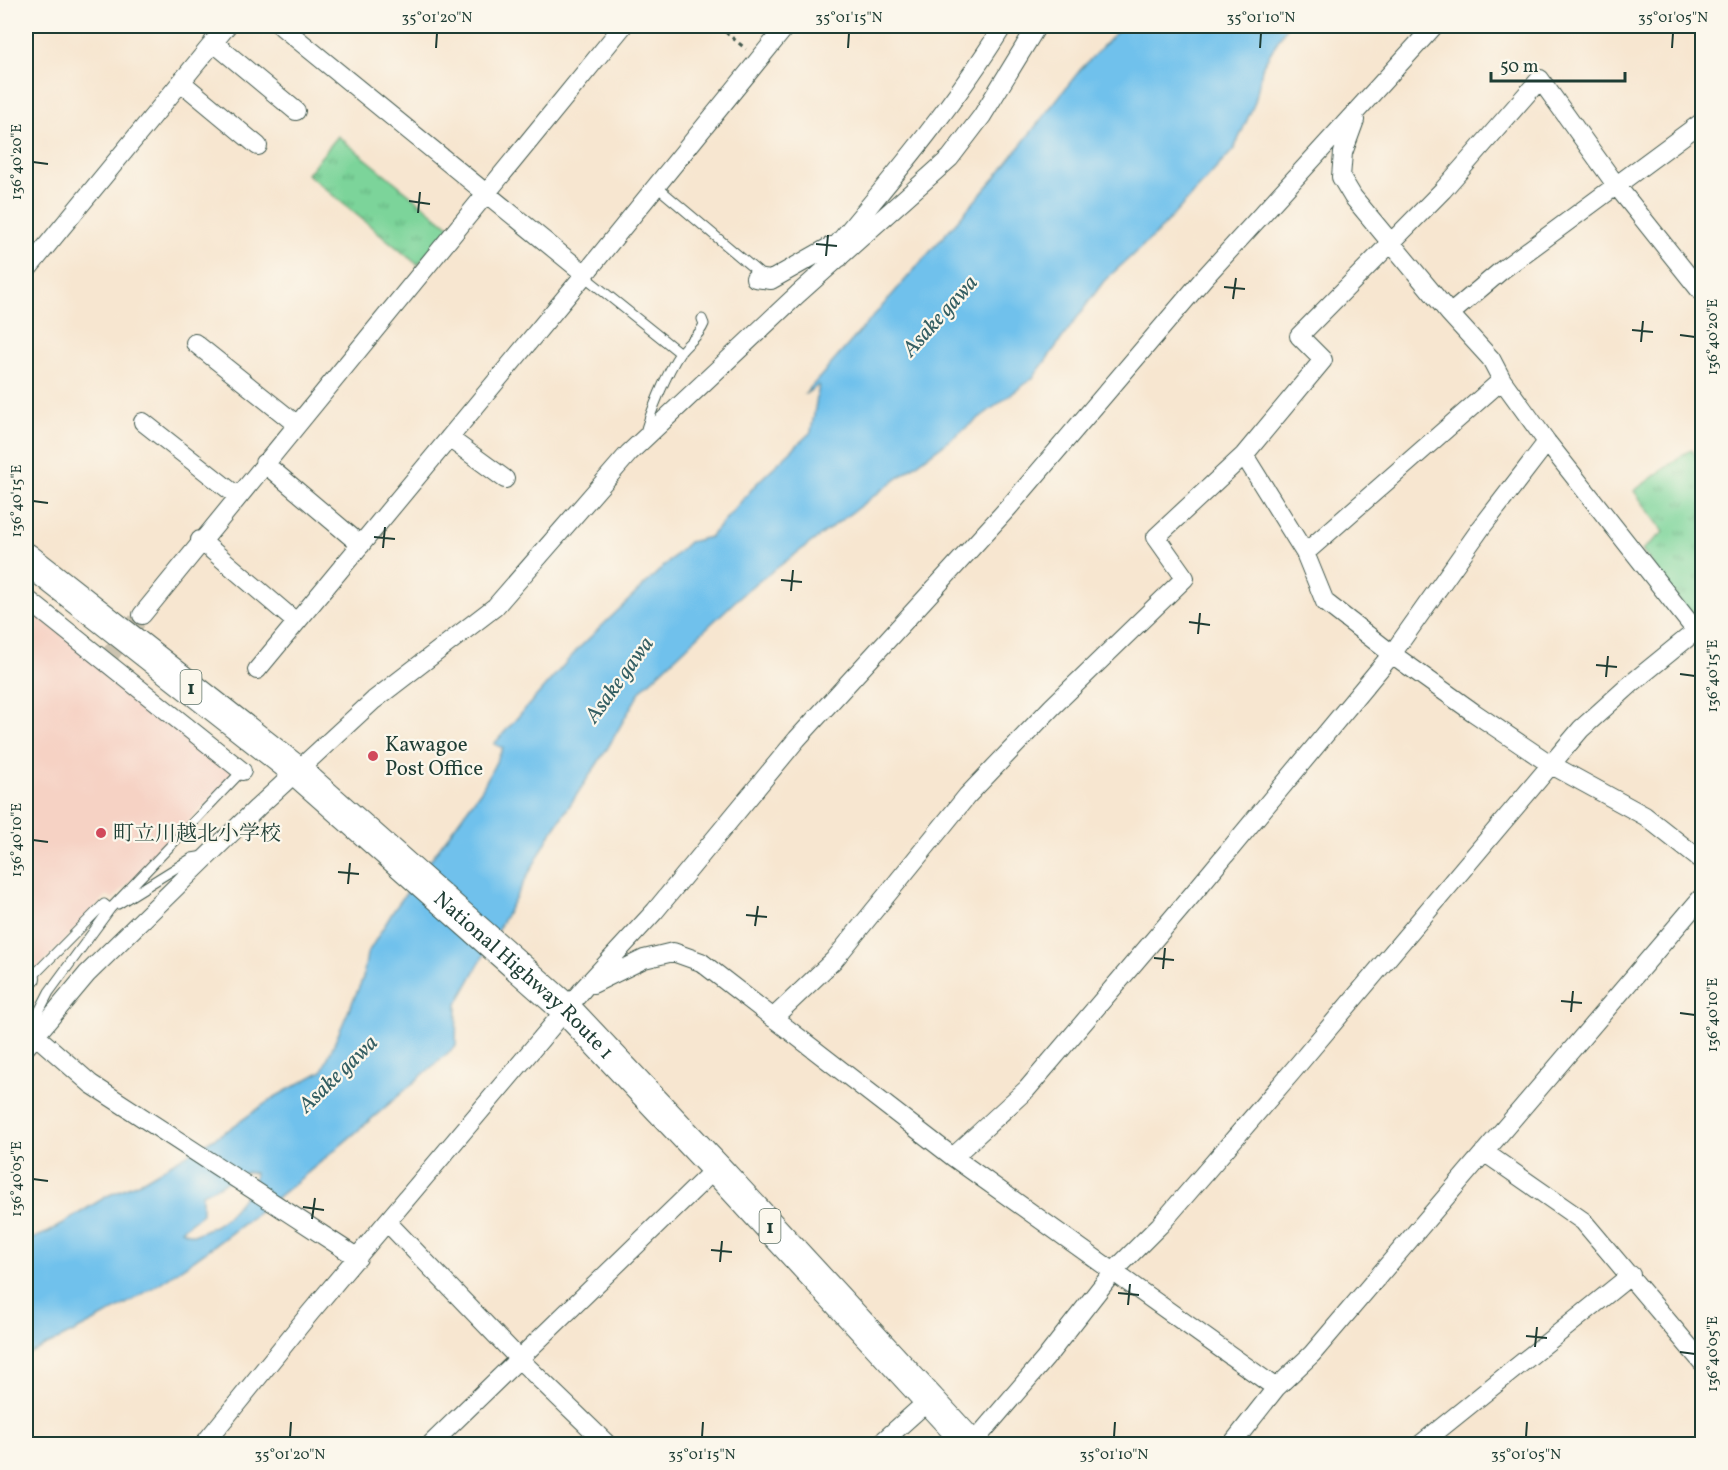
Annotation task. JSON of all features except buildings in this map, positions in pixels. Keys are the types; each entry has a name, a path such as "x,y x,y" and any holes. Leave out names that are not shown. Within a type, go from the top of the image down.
{"highway":[{"name":"National Highway Route 1","path":"26,558 355,819 541,986 575,999 716,1168 971,1444"}],"street":[{"path":"26,271 227,26"},
{"path":"281,26 585,274"},
{"path":"142,615 200,540 624,26"},
{"path":"257,670 585,274 786,26"},
{"path":"358,1258 29,1041 87,974 374,700 495,608 642,441 798,294 838,252 937,123 1003,26"},
{"path":"838,252 950,158 968,138 1038,26"},
{"path":"204,1444 310,1313 575,999 655,911 797,739 1008,508 1204,278 1434,26"},
{"path":"213,42 296,111"},
{"path":"773,1018 834,960 975,788 1052,707 1185,578 1156,537 1244,454 1323,360 1299,336 1443,190 1540,79 1616,185 1702,293"},
{"path":"181,82 258,146"},
{"path":"971,1444 1045,1359 1113,1272 1160,1225 1581,729 1699,629 1547,442 1502,380 1491,359 1450,314 1353,197 1341,177 1343,153 1362,104"},
{"path":"1450,314 1502,270 1702,122"},
{"path":"757,275 771,280 831,246 838,252"},
{"path":"195,343 296,424"},
{"path":"1305,553 1502,380"},
{"path":"143,422 237,496"},
{"path":"449,438 462,444 505,479"},
{"path":"953,1157 1026,1089 1192,895 1392,654 1481,528 1547,442"},
{"path":"1244,454 1305,553 1325,602 1392,654 1550,764 1645,816 1702,861"},
{"path":"264,463 361,545"},
{"path":"200,540 296,622"},
{"path":"26,598 107,658 243,771"},
{"path":"1232,1444 1276,1388 1312,1354 1702,897"},
{"path":"575,999 644,959 673,951 701,962 953,1157 1276,1388"},
{"path":"1484,1152 1583,1221 1631,1275 1702,1362"},
{"path":"431,1444 716,1168"},
{"path":"388,1223 520,1360 607,1444"},
{"path":"1421,1444 1631,1275"},
{"path":"880,1444 928,1400"}],"lane":[{"path":"656,186 757,275"},
{"path":"585,274 589,280 680,353"},
{"path":"642,441 648,418 680,353 701,332 704,324 702,319"},
{"path":"29,1041 30,1029 49,992 111,909 243,771"},
{"path":"111,909 192,858 210,855"},
{"path":"28,975 104,904 111,909"}],"path":[{"path":"718,26 759,60"}],"shaded area":[{"name":"町立川越北小学校","path":"26,605 236,772 113,899 107,895 33,973 26,965"}],"green space":[{"path":"338,136 450,227 418,265 307,174"},
{"path":"1691,449 1702,464 1702,619 1696,624 1642,550 1664,532 1634,491"}],"water":[{"name":"Asake gawa","path":"1122,26 1287,26 1263,65 1255,102 1234,149 1157,233 1104,281 1033,378 747,590 641,690 607,749 550,835 457,1004 456,1046 316,1166 207,1251 117,1309 26,1355 26,1241 49,1232 107,1196 140,1182 228,1130 273,1098 322,1071 363,978 367,954 394,910 482,789 503,748 494,744 578,649 689,542 710,537 759,481 811,432 819,385 804,395 994,179 1080,70","holes":["246,1172 255,1173 246,1194 221,1221 194,1235 181,1230 202,1214 202,1194"]}],"tunnel":[{"path":"109,656 142,615"}],"place":[{"name":"Kawagoe Post Office","path":"373,756"},
{"name":"町立川越北小学校","path":"101,833"}]}
